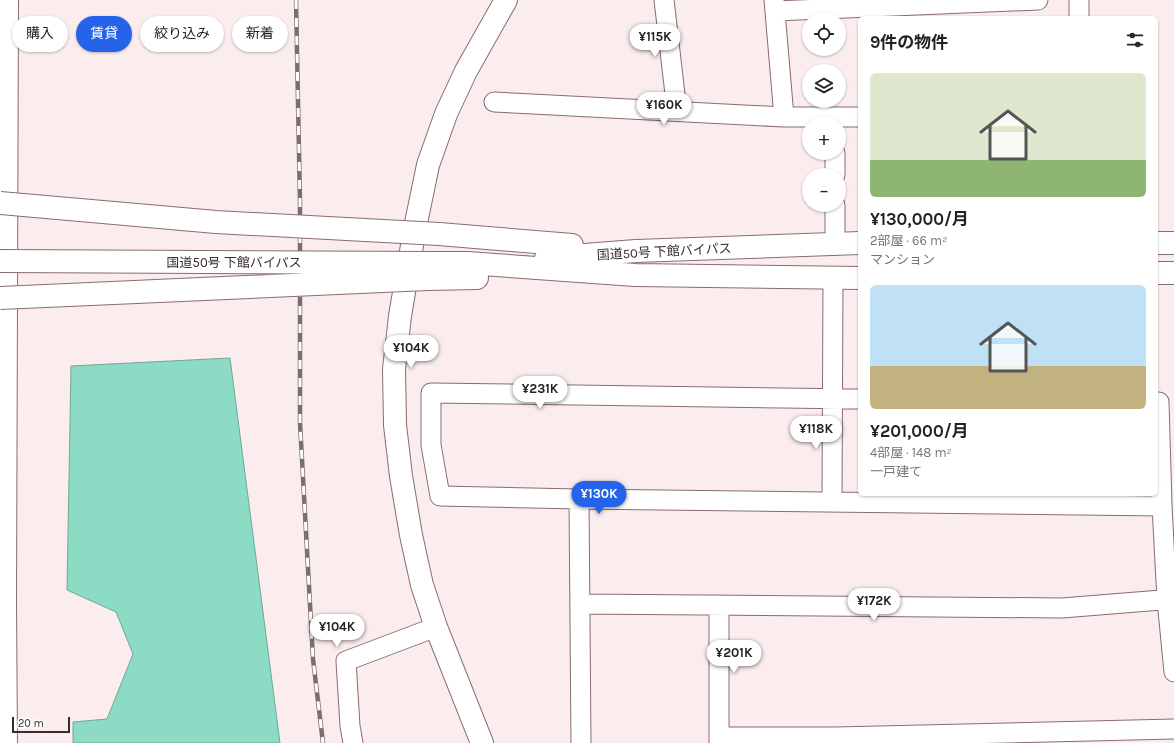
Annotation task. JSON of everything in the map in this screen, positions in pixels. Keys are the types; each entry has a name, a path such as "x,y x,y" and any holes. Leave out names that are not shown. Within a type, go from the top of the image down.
{"main road":[{"path":"6,743 5,588 7,0"},
{"path":"482,743 436,627 422,585 411,535 401,476 395,425 394,369 400,316 415,228 428,165 450,107 466,71 506,0"},
{"path":"0,203 216,222 440,234 636,251"},
{"name":"国道50号 下館バイパス","path":"0,261 432,271 467,263 636,251 858,243"},
{"path":"1158,243 1174,243"},
{"name":"国道50号 下館バイパス","path":"467,263 635,275 858,278"},
{"path":"0,298 432,271 635,275"},
{"path":"1158,273 1174,273"}],"street":[{"path":"664,0 677,111"},
{"path":"784,117 774,6 1038,0"},
{"path":"1079,0 1079,16"},
{"path":"494,102 802,118"},
{"path":"846,119 858,117"},
{"path":"835,212 835,243"},
{"path":"832,502 833,278"},
{"path":"858,399 432,393 431,445 440,496 1162,506"},
{"path":"1163,402 1162,506 1170,600 1174,672"},
{"path":"578,499 581,743"},
{"path":"580,604 1062,608 1170,600"},
{"path":"719,605 719,740 836,740 1174,729"},
{"path":"353,743 350,726 346,661 436,627"}],"shaded area":[{"path":"230,358 280,743 73,743 73,722 107,719 133,654 116,612 67,590 71,366"}],"railway":[{"path":"296,0 300,202 300,423 313,659 323,743"}]}
